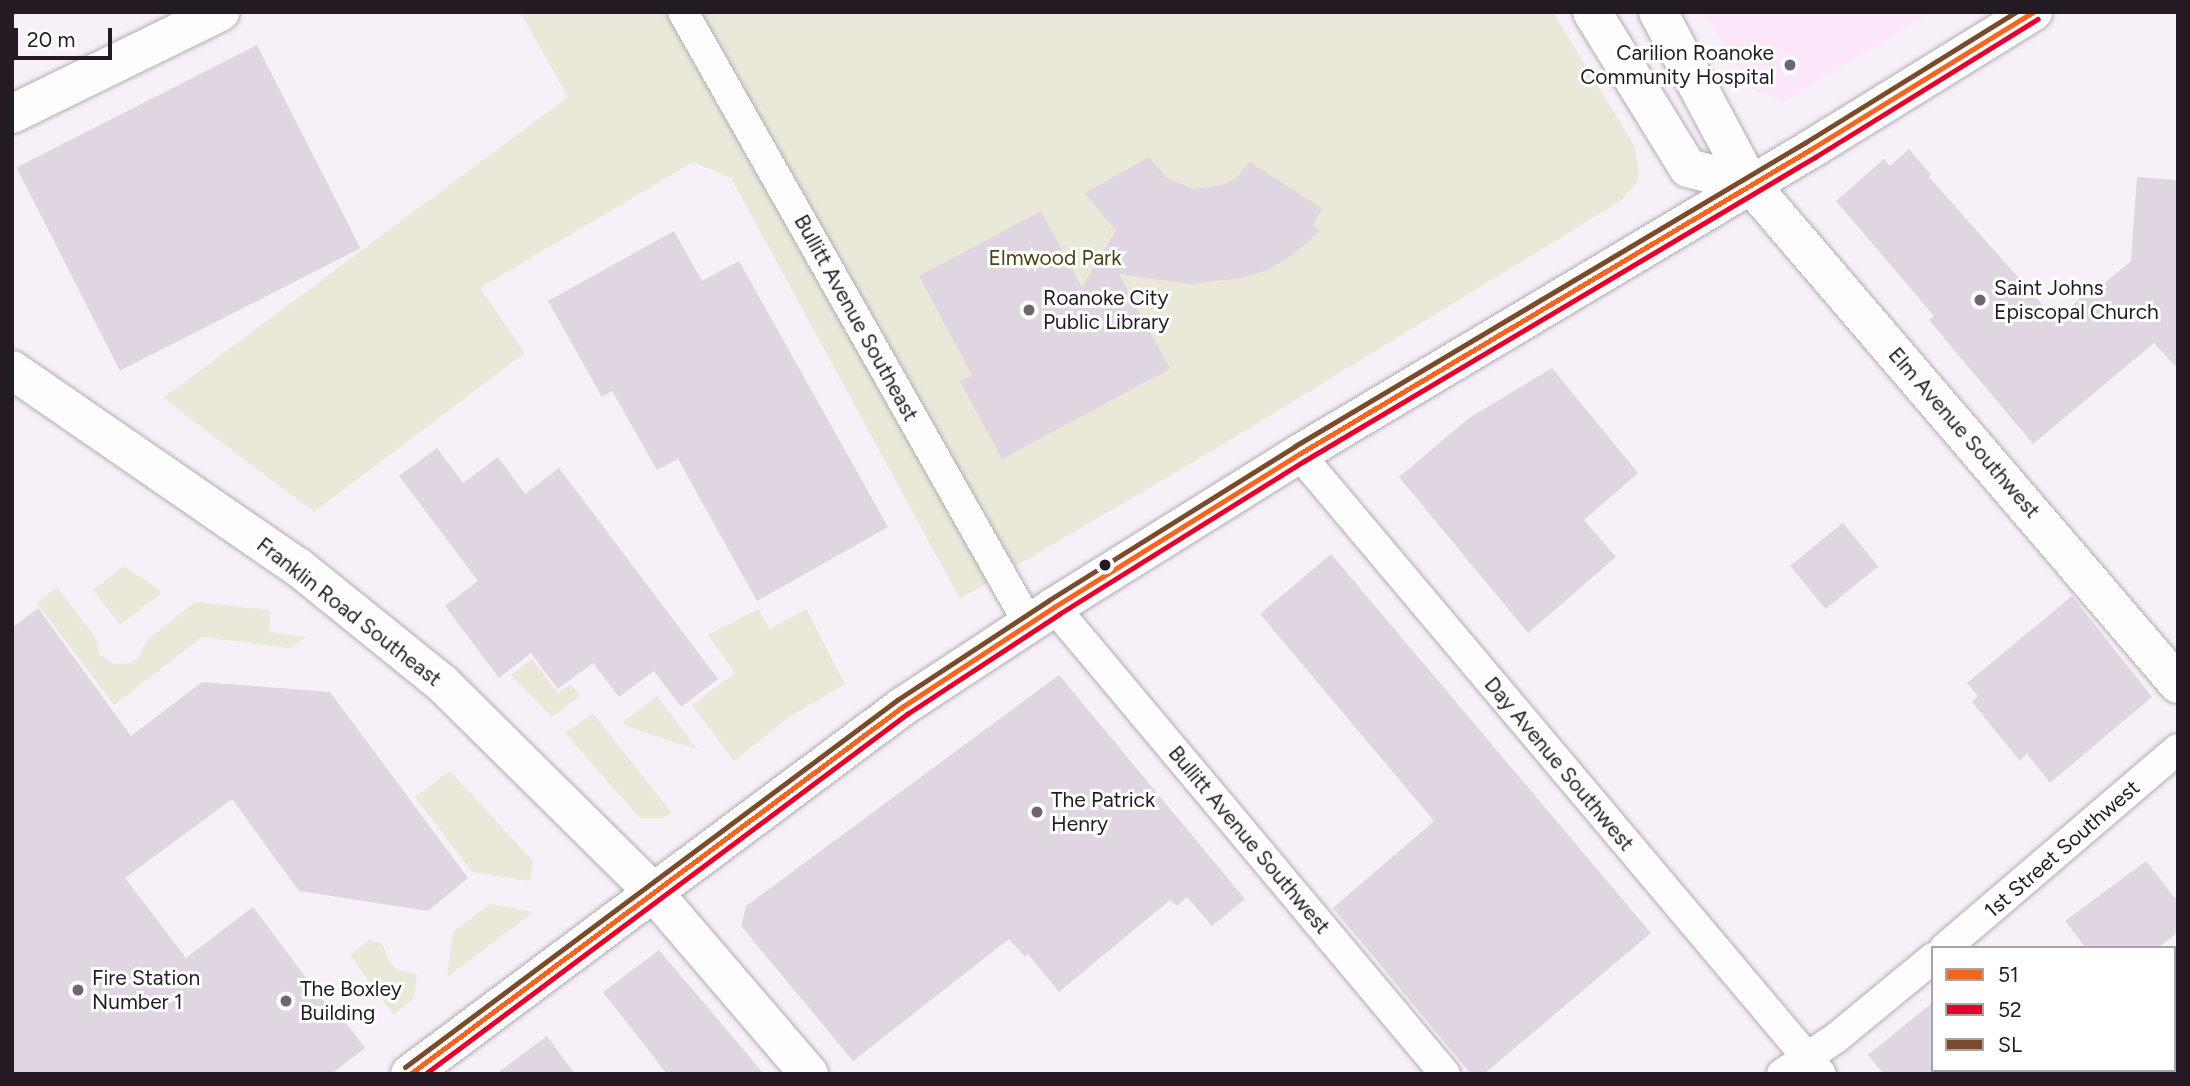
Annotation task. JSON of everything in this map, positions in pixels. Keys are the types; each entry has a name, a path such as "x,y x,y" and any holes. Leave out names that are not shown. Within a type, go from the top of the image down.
{"main road":[{"path":"12,114 220,12"},
{"path":"1592,12 1688,168 1749,184"},
{"name":"Elm Avenue Southwest","path":"1658,12 1749,184 2178,684"},
{"path":"410,1074 902,707 1041,615 1298,454 2033,12"},
{"name":"Franklin Road Southeast","path":"12,370 298,567 373,624 442,682 654,893 809,1074"}],"street":[{"name":"Bullitt Avenue Southeast","path":"683,12 1041,615"},
{"name":"Day Avenue Southwest","path":"1298,454 1803,1068"},
{"name":"Bullitt Avenue Southwest","path":"1041,615 1445,1074"},
{"name":"1st Street Southwest","path":"1947,946 2178,749"},
{"path":"1803,1068 1931,960"}],"shaded area":[{"name":"Carilion Roanoke Community Hospital","path":"1703,12 1932,12 1784,101 1751,89"}],"green space":[{"name":"Elmwood Park","path":"520,12 1553,12 1635,147 1639,170 1637,182 1622,200 1217,448 960,599 731,178 693,162 480,288 525,353 314,512 163,398 568,97"},
{"path":"124,566 163,592 120,625 93,590"},
{"path":"57,587 96,638 100,655 113,664 130,663 138,658 147,640 195,602 270,610 269,632 306,637 290,648 202,637 114,705 37,603"},
{"path":"758,609 770,629 806,609 845,684 788,718 734,761 692,705 735,673 708,635"},
{"path":"532,659 558,693 571,684 580,696 552,717 511,675"},
{"path":"657,696 698,750 626,726 623,722"},
{"path":"593,713 671,812 664,818 640,818 565,733"},
{"path":"450,771 533,861 530,881 472,872 415,797"},
{"path":"490,904 534,912 447,977 453,932"},
{"path":"369,940 382,943 389,961 397,970 417,974 414,998 394,1015 350,955"}],"building":[{"path":"257,45 361,248 120,371 16,168"},
{"name":"Saint Johns Episcopal Church","path":"1909,149 1931,175 1929,177 2056,320 2099,282 2102,285 2131,261 2137,177 2178,180 2178,369 2154,343 2033,444 1929,320 1934,316 1836,201 1884,159 1890,166"},
{"name":"Roanoke City Public Library","path":"1149,157 1167,178 1193,189 1223,185 1236,178 1250,162 1323,209 1313,224 1320,231 1294,254 1268,270 1242,278 1190,284 1119,274 1170,369 1002,459 960,381 972,375 919,276 1041,211 1082,287 1116,231 1085,193"},
{"path":"674,231 702,281 739,261 888,527 757,601 678,459 657,470 612,391 602,397 548,301"},
{"path":"1552,368 1638,473 1584,520 1616,557 1528,633 1399,477 1469,418"},
{"path":"437,448 463,483 498,457 525,494 559,468 718,679 681,707 654,671 619,697 593,663 558,689 531,653 499,678 445,606 478,581 399,476"},
{"path":"1843,523 1878,567 1825,609 1790,566"},
{"path":"1331,554 1651,933 1484,1074 1471,1074 1333,908 1434,821 1260,614"},
{"path":"2072,596 2152,697 2050,783 2027,754 2020,761 1972,702 1978,696 1967,683"},
{"path":"38,608 131,736 202,682 330,692 468,878 428,911 299,891 232,799 125,878 186,958 253,907 340,1023 344,1020 365,1048 331,1074 12,1074 12,628"},
{"path":"1059,675 1245,899 1212,926 1187,897 1177,906 1170,900 1059,992 1028,954 1025,957 1009,939 853,1061 741,926 746,906"},
{"path":"2146,861 2178,902 2178,932 2160,946 2084,946 2065,921"},
{"path":"659,950 764,1074 667,1074 603,992"},
{"path":"1931,1004 1933,1074 1884,1074 1868,1055"},
{"path":"547,1036 575,1074 496,1074"}],"transit line":[{"name":"SL","path":"405,1067 897,700 1049,600 1295,446 1806,142 2016,12"},
{"name":"51","path":"410,1074 902,707 1054,607 1299,454 1811,149 2033,12"},
{"name":"52","path":"425,1074 907,714 1059,614 1304,461 1815,157 2038,19"}],"place":[{"name":"Carilion Roanoke Community Hospital","path":"1790,65"},
{"name":"Saint Johns Episcopal Church","path":"1980,300"},
{"name":"Roanoke City Public Library","path":"1029,310"},
{"name":"The Patrick Henry","path":"1037,812"},
{"name":"Fire Station Number 1","path":"78,990"},
{"name":"The Boxley Building","path":"286,1001"}]}
